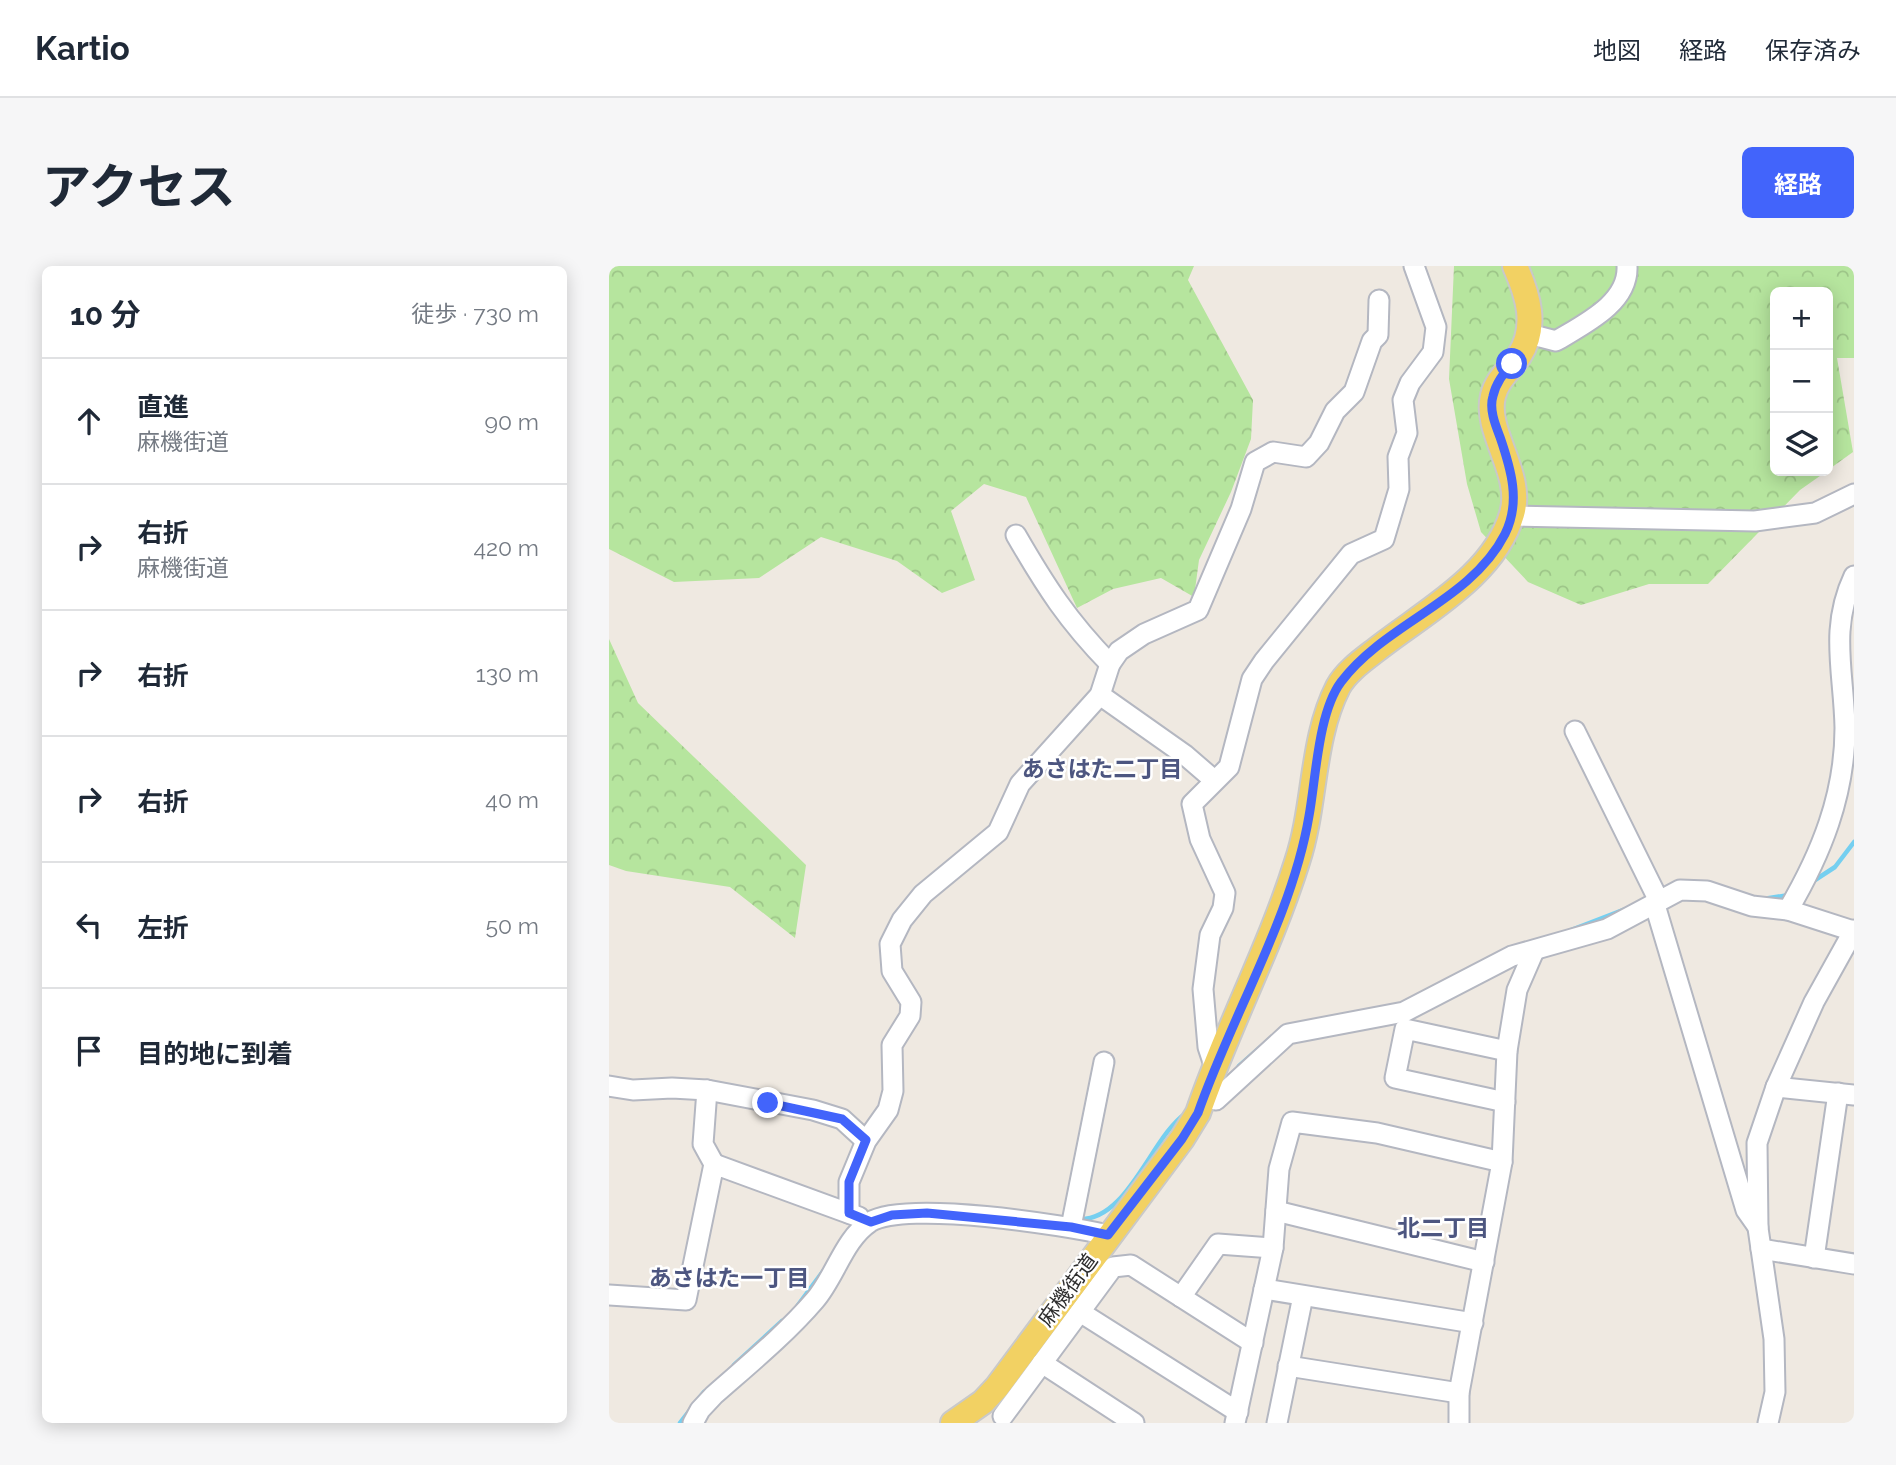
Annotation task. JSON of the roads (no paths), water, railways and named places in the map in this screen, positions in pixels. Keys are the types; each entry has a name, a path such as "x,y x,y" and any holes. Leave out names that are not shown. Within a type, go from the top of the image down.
{"main road":[{"name":"麻機街道","path":"953,1423 1000,1414 1108,1235 1182,1139 1198,1113 1214,1065 1269,939 1299,859 1324,731 1340,683 1388,640 1470,579 1505,534 1515,502 1510,469 1493,418 1492,399 1497,383 1519,356 1529,334 1529,298 1515,266"}],"street":[{"path":"1214,1065 1208,1047 1203,989 1210,935 1223,908 1225,893 1200,839 1192,804 1229,767 1252,680 1264,661 1351,554 1384,539 1399,489 1398,457 1407,433 1403,400 1410,383 1433,352 1436,327 1414,266"},
{"path":"1529,334 1556,341 1604,312 1628,277 1627,266"},
{"path":"849,1213 849,1182 866,1140 888,1110 893,1091 893,1045 910,1016 911,1002 893,971 890,944 902,920 923,894 998,832 1020,784 1100,695 1110,664 1119,651 1144,634 1198,610 1241,509 1255,462 1273,452 1306,457 1319,443 1335,411 1354,392 1372,341 1378,335 1380,300"},
{"path":"1512,516 1755,521 1815,513 1854,494"},
{"path":"1016,535 1066,617 1110,664"},
{"path":"1788,910 1805,881 1833,819 1845,731 1838,631 1842,601 1854,576"},
{"path":"1100,695 1185,755 1214,780"},
{"path":"1575,732 1645,869 1746,1210 1758,1228"},
{"path":"1216,1100 1288,1034 1404,1012 1512,956 1607,929 1655,897 1681,890 1707,891 1752,906 1788,910 1854,931 1814,1002 1776,1087 1757,1143 1758,1228 1775,1339 1775,1392 1768,1423"},
{"path":"1459,1423 1459,1394 1502,1162 1507,1051 1517,990 1534,951"},
{"path":"1505,1101 1395,1077 1405,1029 1507,1051"},
{"path":"1071,1227 1104,1062"},
{"path":"609,1086 633,1090 707,1090 813,1110 842,1119 866,1140"},
{"path":"1776,1087 1846,1094 1814,1258"},
{"path":"609,1295 686,1300 714,1164 703,1144 707,1090"},
{"path":"1080,1312 1237,1418 1273,1248 1279,1169 1291,1122 1377,1133 1502,1162"},
{"path":"714,1164 871,1222"},
{"path":"1276,1211 1484,1262"},
{"path":"693,1423 714,1395 817,1298 849,1245 871,1222 892,1215 927,1213 1071,1227 1108,1235"},
{"path":"1181,1297 1218,1244 1273,1248"},
{"path":"1761,1250 1854,1264"},
{"path":"969,1423 1000,1414 1114,1267 1131,1265 1253,1343"},
{"path":"1264,1289 1473,1323"},
{"path":"1277,1423 1303,1296"},
{"path":"1042,1363 1134,1423"},
{"path":"1289,1366 1459,1394"}],"waterway":[{"path":"1812,882 1835,867 1854,842"},
{"path":"1763,899 1789,895"},
{"path":"1571,930 1628,908"},
{"path":"1239,1066 1272,1037"},
{"path":"1079,1219 1096,1216 1111,1207 1138,1176 1161,1140 1186,1113"},
{"path":"798,1305 824,1270"},
{"path":"734,1365 782,1321"},
{"path":"680,1423 704,1392"}],"district":[{"name":"あさはた二丁目","path":"1102,769"},
{"name":"北二丁目","path":"1443,1228"},
{"name":"あさはた一丁目","path":"729,1278"}]}
